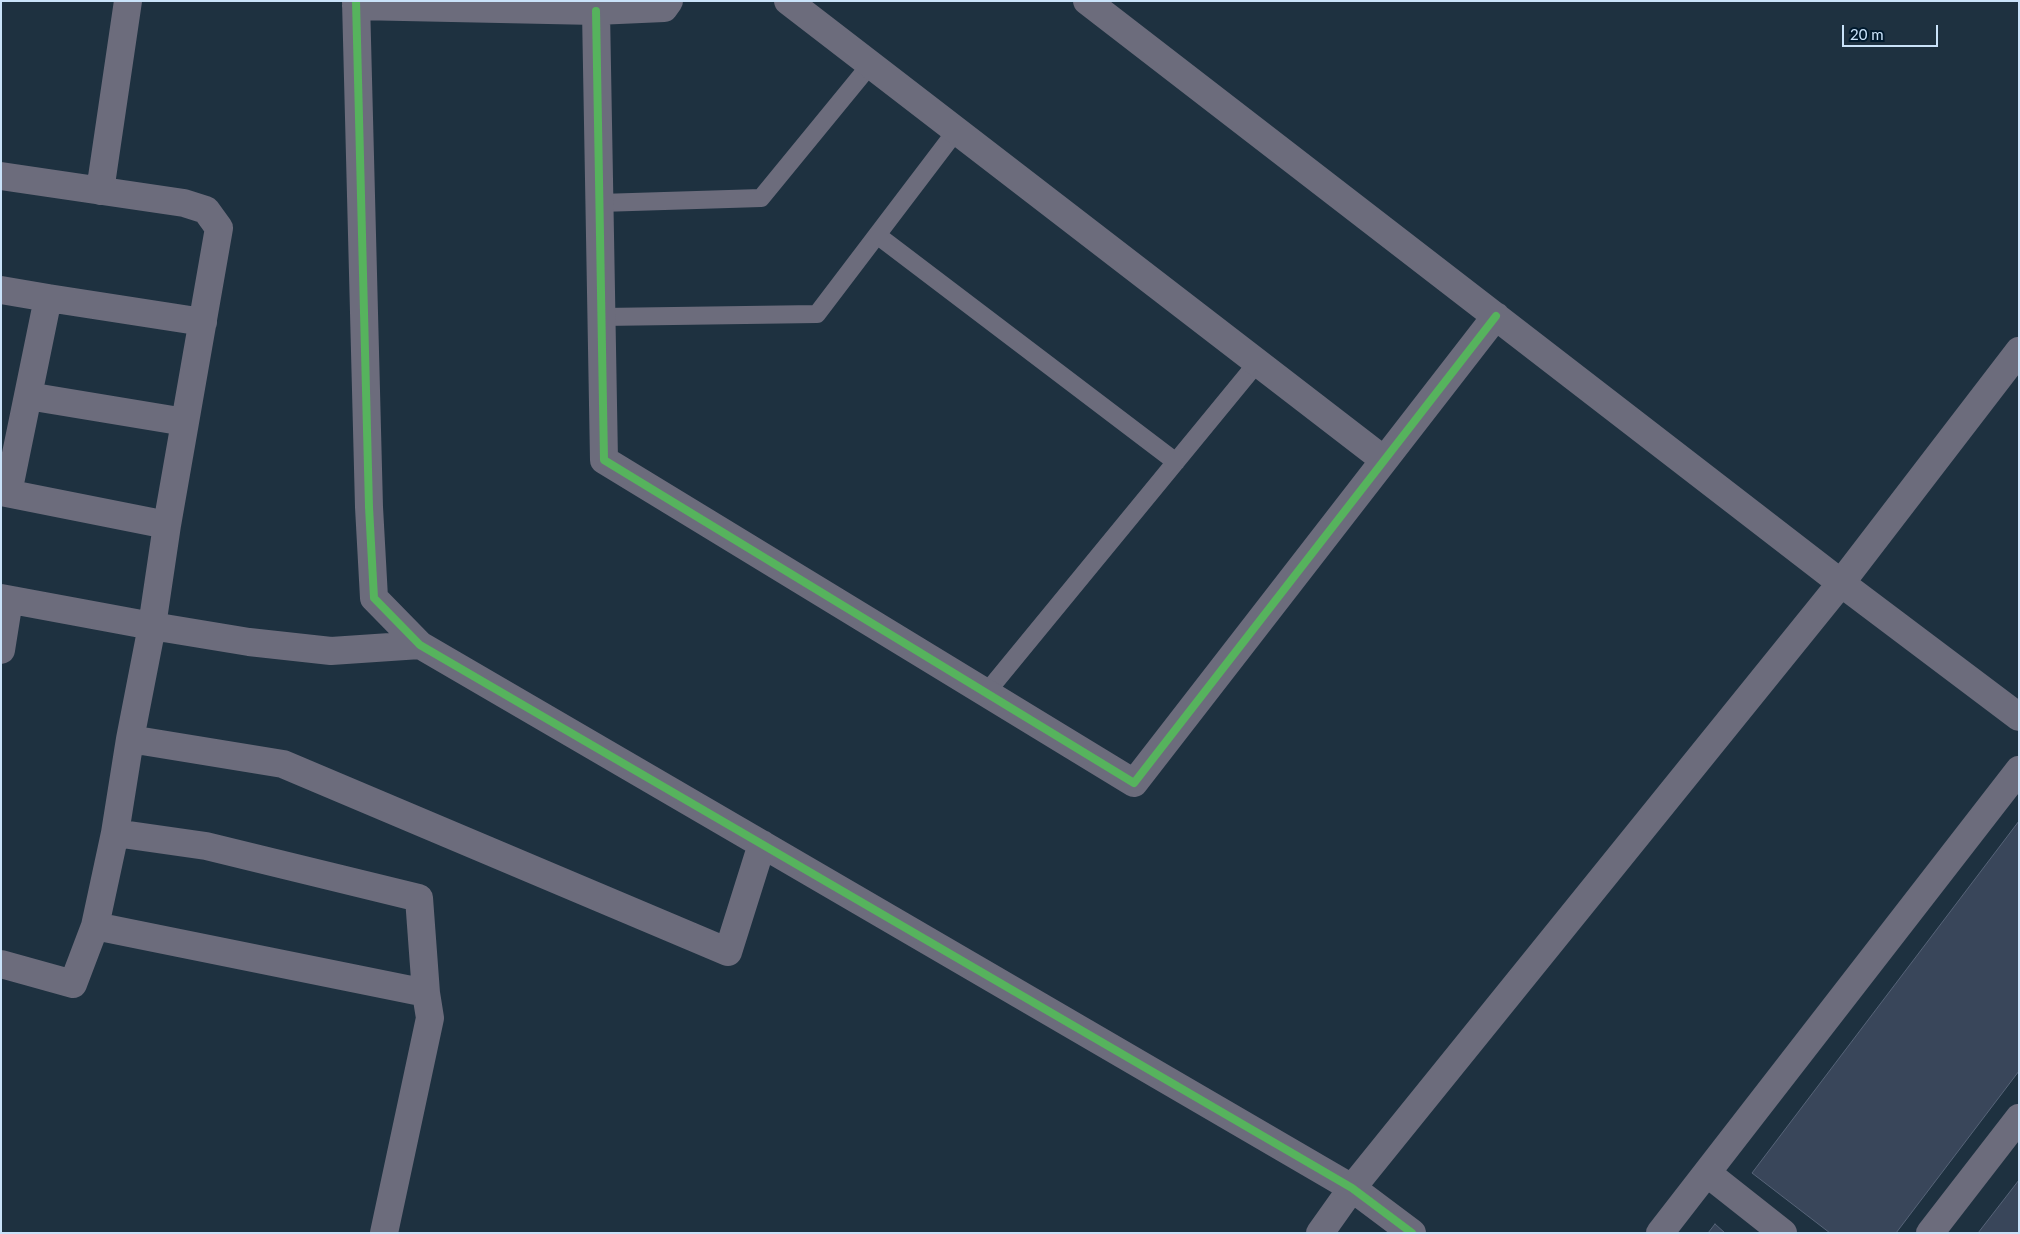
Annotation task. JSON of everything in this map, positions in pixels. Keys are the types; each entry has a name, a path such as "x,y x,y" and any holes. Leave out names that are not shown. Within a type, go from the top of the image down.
{"street":[{"path":"100,191 128,1"},
{"path":"669,1 664,8 596,12 356,4 369,507 374,598 420,644 1352,1188 1412,1233"},
{"path":"788,1 1384,460"},
{"path":"1087,1 2019,717"},
{"path":"596,12 604,460 1134,783 1496,316"},
{"path":"1,176 184,203 206,210 219,228 152,626 130,739 115,833 95,926 73,984 1,964"},
{"path":"1,290 203,322"},
{"path":"48,298 28,396 4,493 168,525"},
{"path":"1320,1233 1352,1188 1841,582 2019,351"},
{"path":"28,396 185,422"},
{"path":"1,650 5,599 249,642 332,651 420,644"},
{"path":"130,739 282,764 728,952 762,844"},
{"path":"1660,1233 2019,770"},
{"path":"115,833 206,846 419,898 426,992 430,1018 384,1233"},
{"path":"95,926 426,992"},
{"path":"1930,1233 2019,1118"},
{"path":"1707,1173 1783,1233"}],"lane":[{"path":"600,203 761,198 870,64"},
{"path":"602,317 817,314 956,130"},
{"path":"877,235 1176,462"},
{"path":"986,693 1257,363"}],"building":[{"path":"2019,821 2019,1071 1896,1233 1830,1233 1752,1173"},
{"path":"2019,1180 2019,1233 1978,1233"},
{"path":"1715,1224 1725,1233 1708,1233"}],"cycle path":[{"path":"356,1 369,507 374,598 420,645 1352,1188 1412,1233"},
{"path":"596,11 604,460 1134,783 1496,316"}]}
